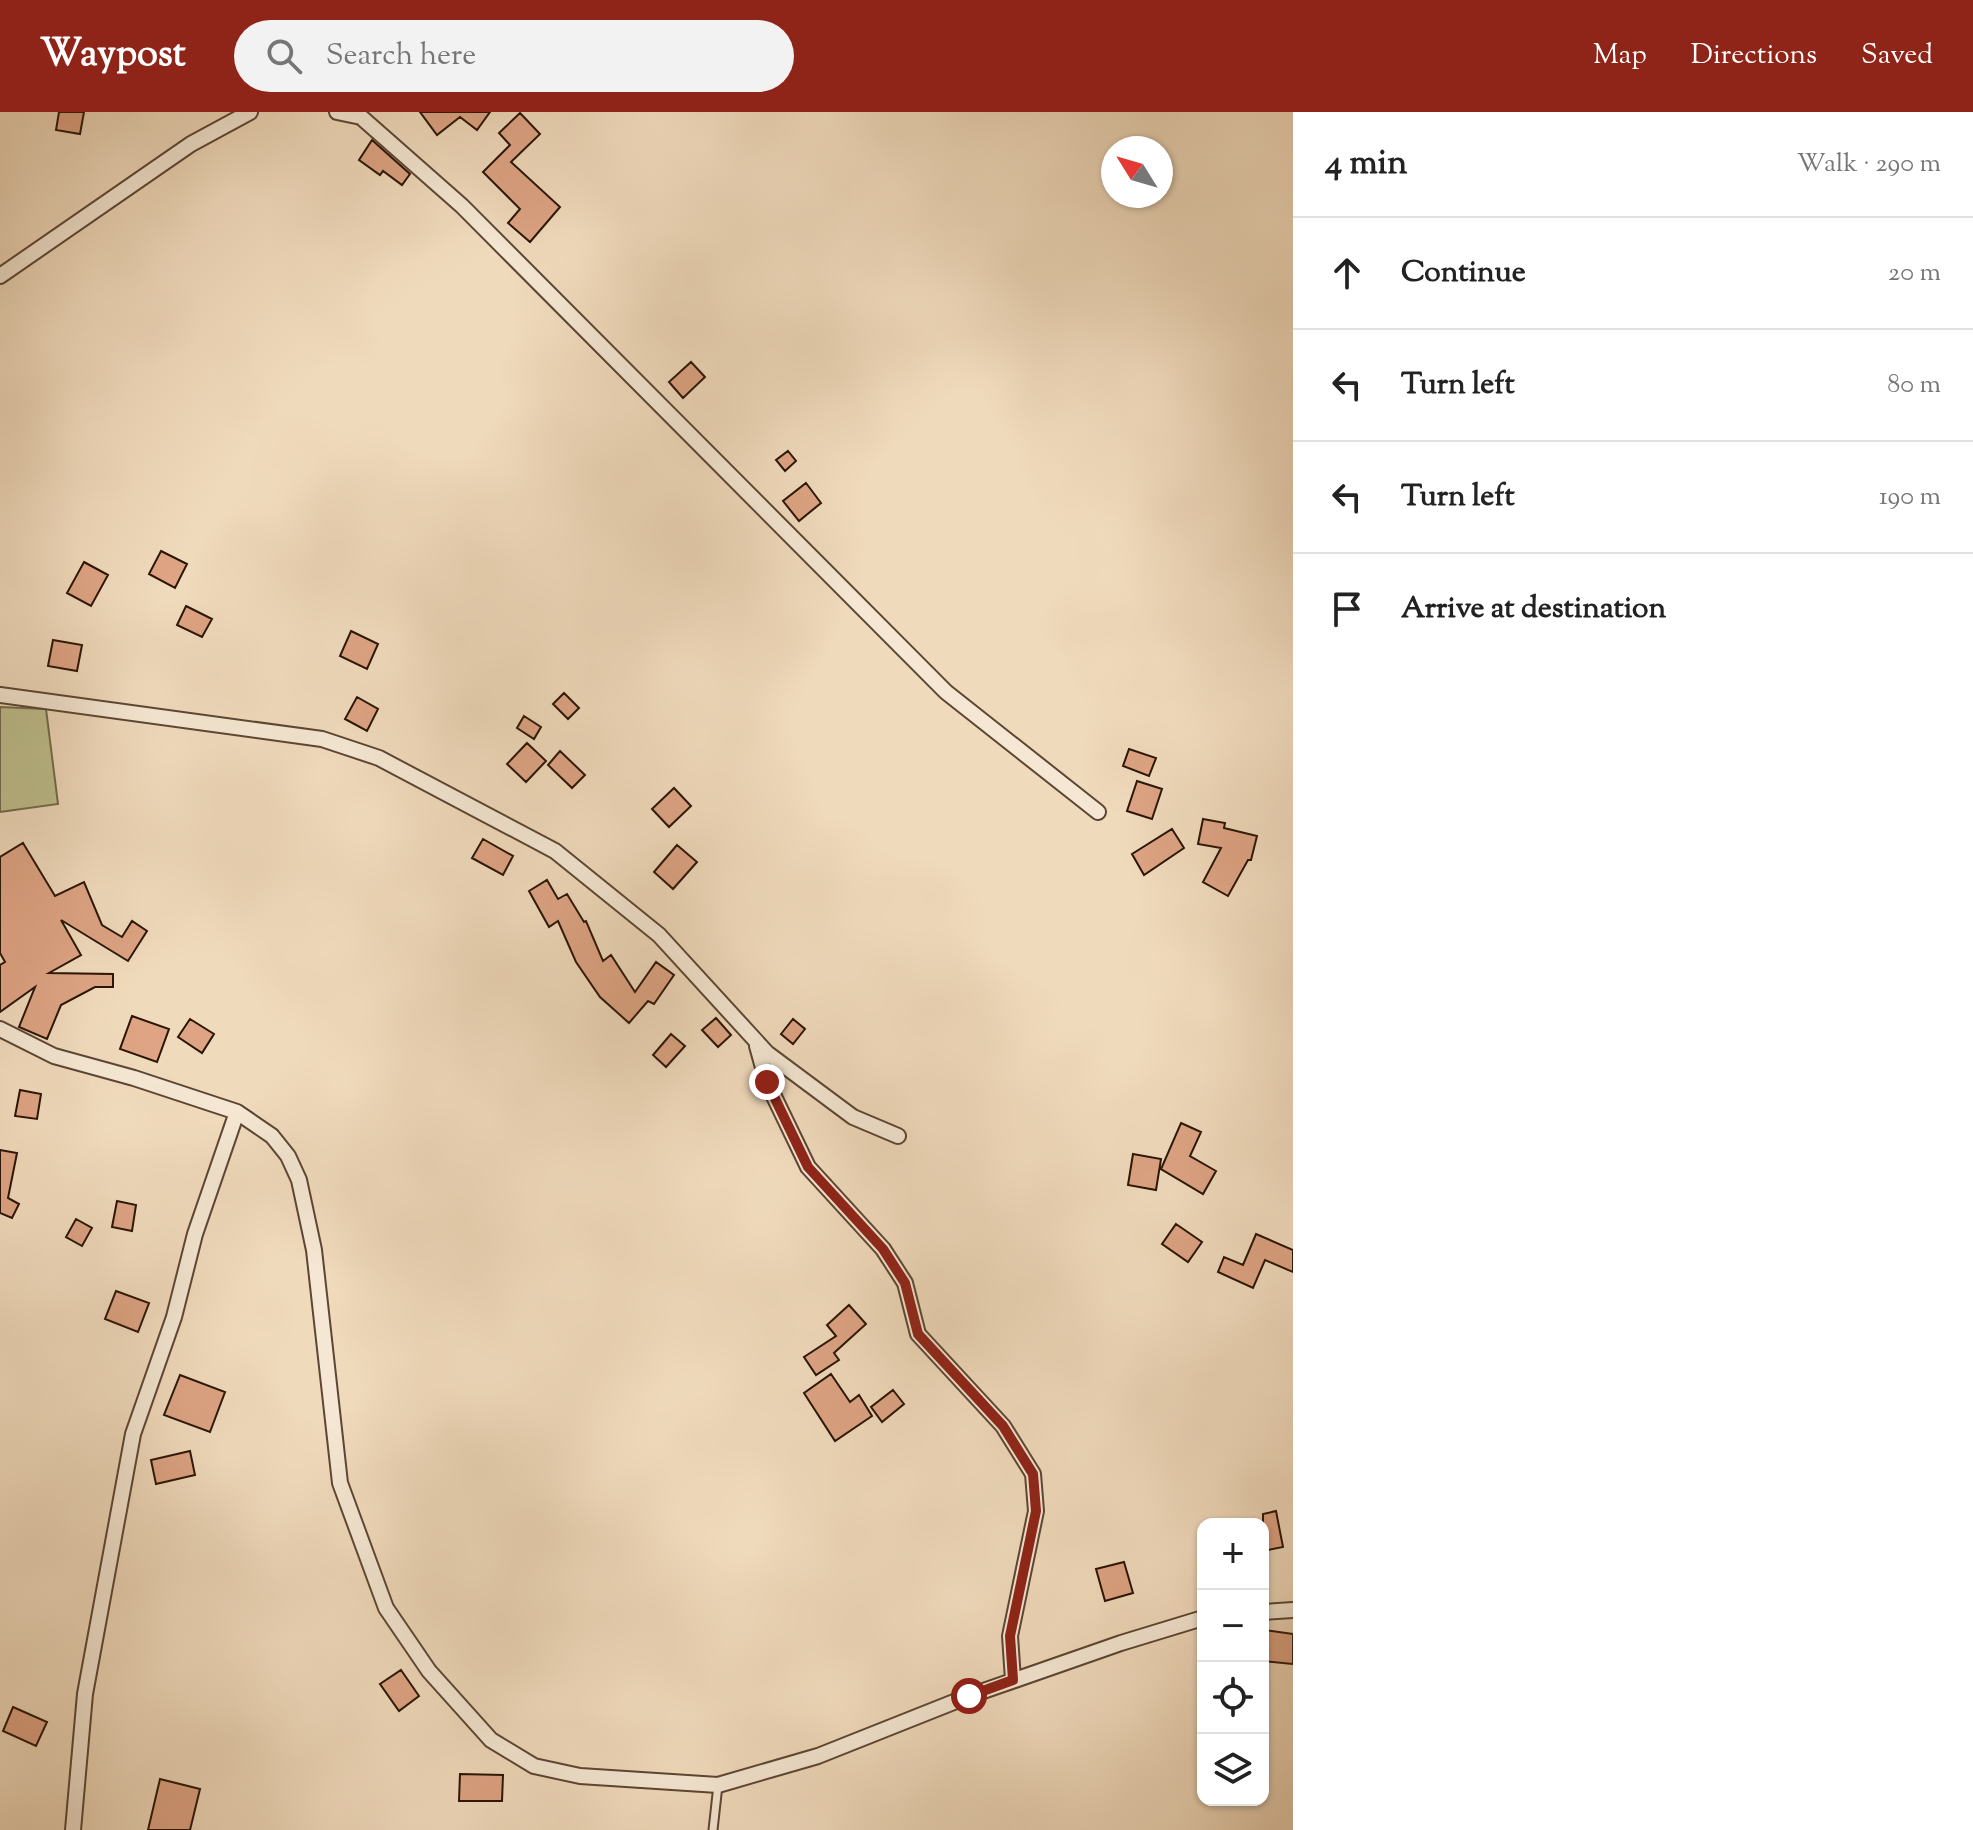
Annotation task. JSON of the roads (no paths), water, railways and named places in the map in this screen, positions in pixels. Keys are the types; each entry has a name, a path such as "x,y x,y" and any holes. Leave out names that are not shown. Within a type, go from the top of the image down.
{"street":[{"path":"0,276 191,144 250,112"},
{"path":"337,112 361,117 462,206 946,692 1098,812"},
{"path":"0,695 322,739 379,758 555,851 659,935 767,1053 853,1117 898,1136"},
{"path":"0,1029 54,1056 237,1112 272,1136 288,1156 299,1180 314,1250 340,1483 386,1608 429,1671 491,1740 534,1766 580,1776 718,1785 818,1756 1013,1680 1197,1620"},
{"path":"755,1039 767,1082 808,1167 883,1249 905,1283 918,1334 1003,1426 1033,1474 1036,1511 1010,1636 1013,1680"},
{"path":"73,1830 85,1694 133,1434 174,1317 195,1234 237,1112"},
{"path":"1269,1612 1293,1610"}],"lane":[{"path":"713,1830 718,1785"}]}
